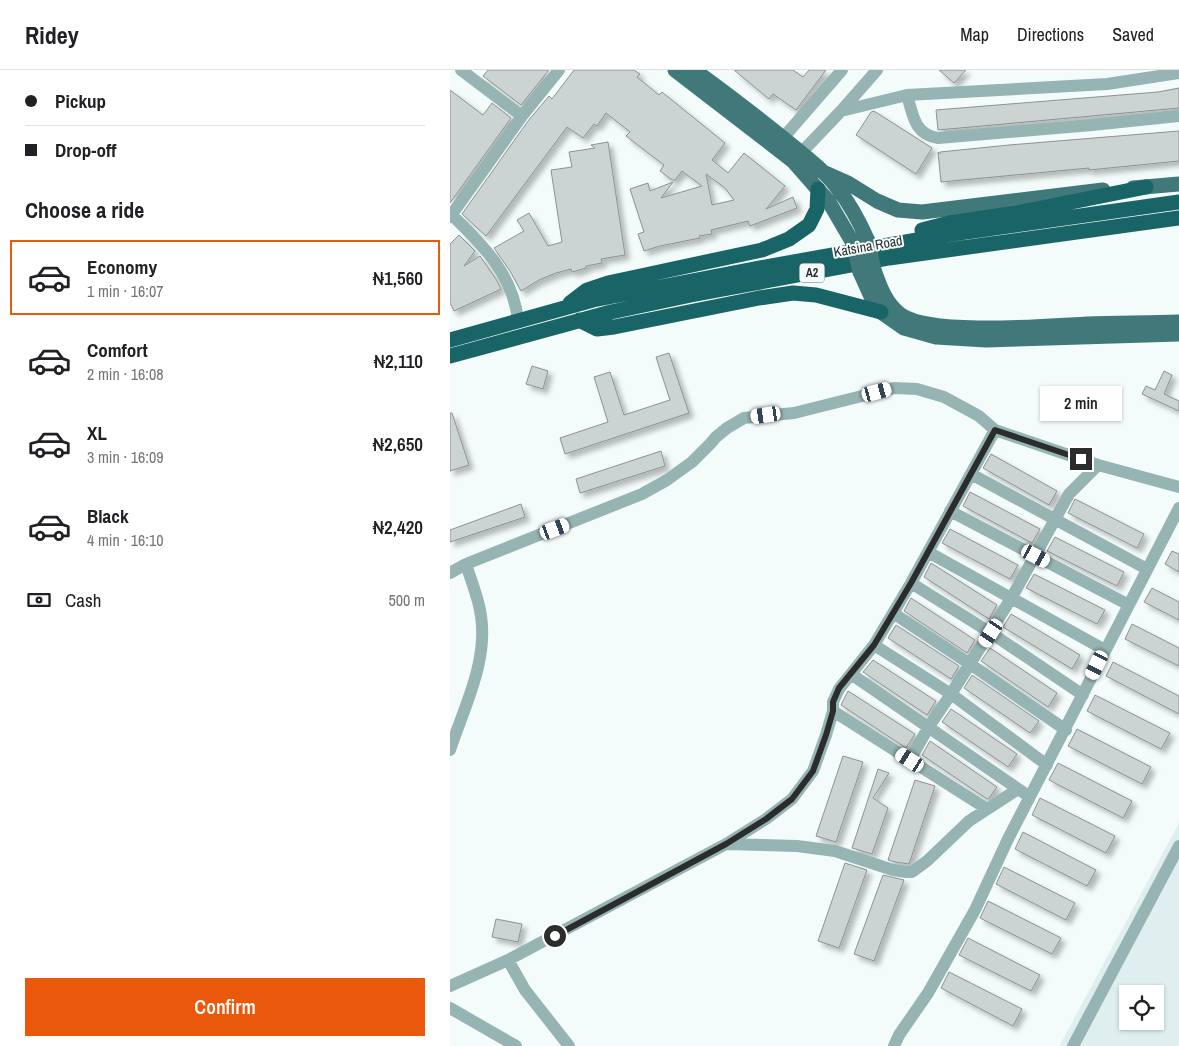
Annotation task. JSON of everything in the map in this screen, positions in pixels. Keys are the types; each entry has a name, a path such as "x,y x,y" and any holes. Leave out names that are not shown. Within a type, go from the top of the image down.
{"highway":[{"path":"897,243 917,232 949,223 1017,213 1146,187"},
{"path":"565,308 587,290 608,283 762,250 789,239 810,225 817,208 818,189"},
{"name":"Katsina Road","path":"450,340 593,300 754,269 945,235 1179,202"},
{"name":"Katsina Road","path":"450,356 579,320 682,297 889,258 1179,218"},
{"path":"579,320 598,329 614,327 793,293 816,295 881,312"}],"main road":[{"path":"675,70 793,161 829,202 867,271 892,306 902,316 918,322 944,326 1003,328 1179,322"},
{"path":"694,70 783,138 838,187 859,220 868,241 867,271 872,301 881,312 904,328 936,337 986,340 1179,334"},
{"path":"821,171 898,210 922,212 1078,192 1179,184"}],"street":[{"path":"461,70 522,116"},
{"path":"518,320 510,287 497,263 479,241 451,216 522,116 558,70"},
{"path":"783,138 842,70"},
{"path":"801,153 877,70"},
{"path":"840,112 907,95 1106,84 1179,73"},
{"path":"907,95 919,128 930,137 938,138 1179,116"},
{"path":"450,573 466,564 642,494 667,480 692,462 716,437 744,418 794,413 894,388 917,389 944,397 979,416 995,430 1098,465 1179,486"},
{"path":"450,986 508,960 726,844 766,819 792,799 813,771 826,735 833,711 833,702 839,688 874,645 911,583 995,430"},
{"path":"910,760 928,728 991,633 1036,556 1069,494 1098,465"},
{"path":"971,474 1147,569"},
{"path":"894,1046 899,1035 928,993 975,910 1008,839 1048,765 1179,508"},
{"path":"950,511 1129,605"},
{"path":"928,552 1105,650"},
{"path":"450,750 482,652 481,615 466,564"},
{"path":"911,583 991,633 1083,695"},
{"path":"893,613 1066,730"},
{"path":"874,645 951,694 1048,765"},
{"path":"851,674 1030,798"},
{"path":"833,711 987,810"},
{"path":"726,844 797,846 835,851 893,870 906,872 918,868 969,821 1018,790"},
{"path":"1073,1046 1179,846"},
{"path":"508,960 525,990 569,1046"},
{"path":"450,1008 516,1046"}],"shaded area":[{"path":"1179,823 1179,1046 1059,1046"}],"building":[{"path":"488,70 549,70 521,105 483,76"},
{"path":"574,70 634,70 640,74 637,77 659,95 662,92 725,143 712,160 728,173 744,153 785,186 766,209 793,197 797,208 750,226 748,221 711,230 712,234 699,236 700,238 644,251 638,234 644,232 630,189 648,183 650,191 673,182 661,198 702,186 682,171 675,180 672,180 660,171 664,165 626,136 630,132 606,113 597,126 594,124 583,138 567,127 486,236 462,214 528,121 549,96 552,99","holes":["706,174 725,188 734,200 712,205"]},
{"path":"734,70 793,70 803,77 809,70 826,70 796,110 773,94 769,99"},
{"path":"939,70 966,70 954,83"},
{"path":"1179,88 1179,108 938,130 936,110 1158,92"},
{"path":"450,90 483,115 492,103 511,118 450,203"},
{"path":"874,111 932,148 916,174 856,135 871,112"},
{"path":"1179,131 1179,161 941,182 938,152 940,154 940,152 1009,145"},
{"path":"608,142 625,255 601,259 602,263 586,266 586,268 572,272 571,269 556,273 539,280 521,291 494,248 524,231 517,220 529,213 548,246 562,242 551,170 572,167 569,152 595,148 591,145"},
{"path":"459,235 475,251 464,266 480,256 501,289 454,311 450,303 450,244"},
{"path":"669,353 689,413 565,454 560,438 608,422 594,377 610,372 624,415 670,400 656,357"},
{"path":"532,366 548,371 543,389 526,384"},
{"path":"1164,371 1172,375 1164,394 1179,401 1179,411 1142,394 1146,386 1155,390"},
{"path":"450,413 452,413 469,465 450,471"},
{"path":"661,451 665,466 580,493 576,479"},
{"path":"991,454 1057,491 1049,505 983,468"},
{"path":"970,492 1040,529 1032,543 963,506"},
{"path":"1075,499 1144,534 1137,548 1068,513"},
{"path":"521,504 525,517 450,542 450,530"},
{"path":"950,529 1018,565 1010,579 942,543"},
{"path":"1055,537 1124,572 1117,586 1047,551"},
{"path":"1172,551 1179,554 1179,572 1165,564"},
{"path":"931,563 997,605 989,619 924,577"},
{"path":"1034,574 1105,610 1097,624 1026,588"},
{"path":"1152,588 1179,602 1179,620 1144,602"},
{"path":"911,598 975,640 967,653 904,611"},
{"path":"1011,614 1080,655 1072,669 1003,627"},
{"path":"1132,624 1179,648 1179,666 1125,639"},
{"path":"896,625 959,666 951,679 888,638"},
{"path":"990,648 1057,693 1048,707 981,661"},
{"path":"873,660 936,701 927,715 863,672"},
{"path":"1113,662 1179,696 1179,714 1106,676"},
{"path":"972,675 1039,721 1030,733 964,688"},
{"path":"848,691 915,734 906,748 841,705"},
{"path":"1095,695 1170,733 1161,749 1087,711"},
{"path":"951,709 1017,754 1008,767 942,722"},
{"path":"1077,729 1151,767 1142,784 1068,746"},
{"path":"930,741 997,787 989,798 987,799 922,755"},
{"path":"843,756 863,762 836,842 816,836"},
{"path":"1058,763 1132,801 1123,818 1049,780"},
{"path":"878,769 889,773 873,798 888,808 872,854 852,848"},
{"path":"915,780 935,786 909,864 888,860"},
{"path":"1040,798 1115,836 1106,853 1032,815"},
{"path":"1023,832 1096,870 1087,886 1015,849"},
{"path":"845,863 867,870 839,948 818,941"},
{"path":"1004,867 1075,903 1066,920 996,884"},
{"path":"883,875 904,880 874,961 854,954"},
{"path":"988,901 1061,938 1052,954 980,918"},
{"path":"496,919 522,924 518,942 492,937"},
{"path":"968,938 1040,975 1031,991 959,955"},
{"path":"949,972 1022,1009 1013,1026 941,988"}],"route":[{"path":"555,936 726,844 766,819 792,799 813,771 826,735 833,711 833,702 839,688 874,645 911,583 995,430 1081,459"}]}
